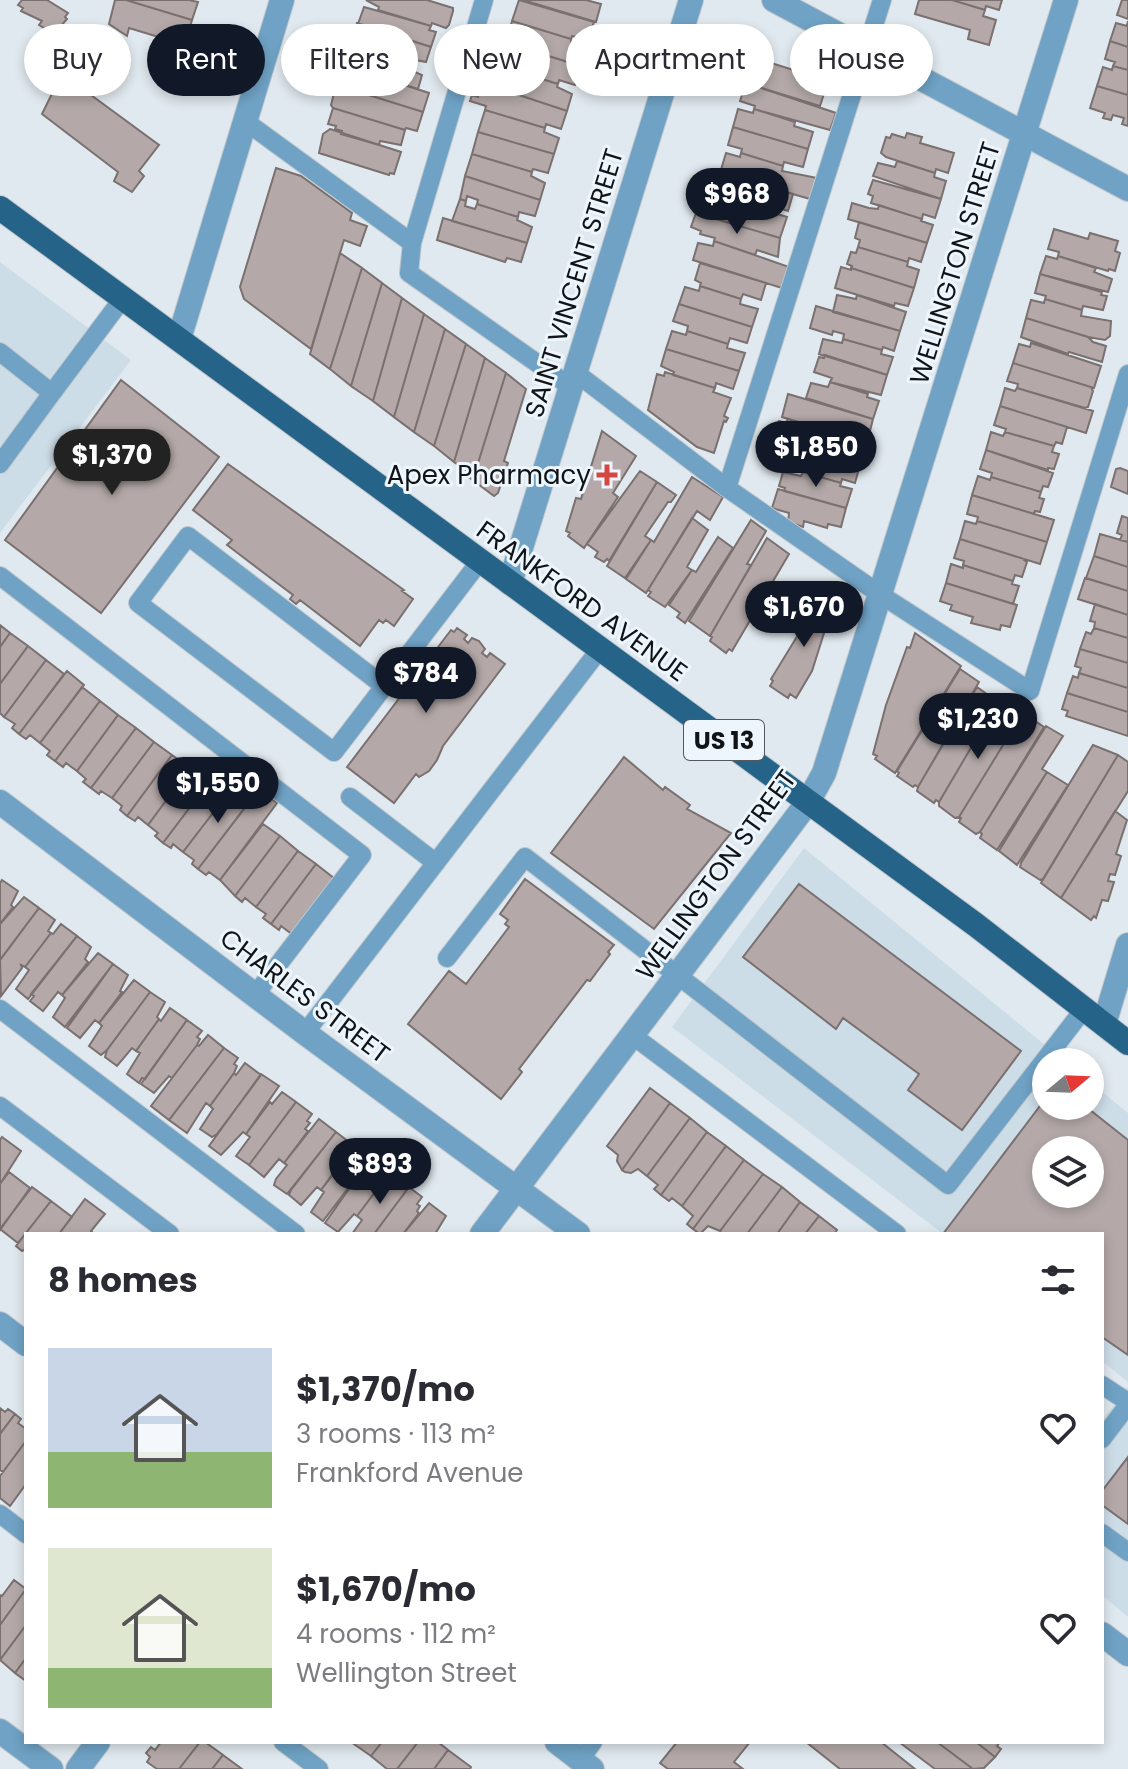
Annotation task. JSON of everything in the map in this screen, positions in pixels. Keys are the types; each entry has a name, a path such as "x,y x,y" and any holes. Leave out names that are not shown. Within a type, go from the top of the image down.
{"main road":[{"name":"FRANKFORD AVENUE","path":"0,208 976,925 1128,1043"}],"street":[{"path":"179,339 282,0"},
{"name":"SAINT VINCENT STREET","path":"510,583 691,0"},
{"path":"774,0 818,24"},
{"name":"WELLINGTON STREET","path":"484,1232 808,802 824,773 1066,0"},
{"path":"933,85 1128,189"},
{"name":"CHARLES STREET","path":"0,802 305,1033 575,1232"},
{"path":"1104,1024 1128,945"},
{"path":"0,1324 24,1342"},
{"path":"1104,1636 1128,1654"},
{"path":"0,1731 51,1769"},
{"path":"78,1769 97,1744"},
{"path":"561,1744 588,1757"}],"lane":[{"path":"484,0 412,243 409,273 573,380 881,595 1030,691 1128,374"},
{"path":"874,24 882,0"},
{"path":"727,488 851,96"},
{"path":"245,121 412,243"},
{"path":"0,464 123,298"},
{"path":"0,352 52,393"},
{"path":"384,686 188,536 138,603 334,752 480,561"},
{"path":"0,576 362,855 255,995"},
{"path":"305,1033 600,649"},
{"path":"350,797 436,863"},
{"path":"447,958 525,857 948,1185 1084,1009"},
{"path":"0,1009 293,1232"},
{"path":"632,1035 894,1232"},
{"path":"0,1106 167,1232"},
{"path":"1104,1386 1128,1404 1104,1436"},
{"path":"0,1514 24,1532"},
{"path":"1104,1534 1128,1552"},
{"path":"286,1744 319,1769"}],"shaded area":[{"path":"0,262 131,360 0,533"},
{"path":"804,848 1049,1048 1032,1048 1032,1120 1104,1120 1104,1093 1128,1113 1128,1382 1104,1363 1104,1232 940,1232 672,1027"},
{"path":"1128,1387 1128,1617 1104,1597 1104,1417"}],"building":[{"path":"22,0 47,0 68,13 67,19 63,24 40,24 42,21 21,11 23,8 18,5"},
{"path":"115,0 126,0 192,20 191,24 147,24 147,33 131,29 131,24 109,24"},
{"path":"126,0 189,0 198,2 192,20"},
{"path":"366,0 427,0 453,8 453,11 449,24 432,23 431,26 378,10 379,7"},
{"path":"519,0 594,22 566,24 566,37 550,33 550,24 512,21"},
{"path":"523,0 586,0 601,4 596,22"},
{"path":"919,0 952,0 985,10 983,16 996,20 989,45 968,39 970,30 915,14"},
{"path":"952,0 1002,0 999,10 986,6 985,10"},
{"path":"1122,0 1128,0 1128,19 1117,15"},
{"path":"364,7 431,26 429,30 434,31 434,38 431,47 418,43 418,24 358,24"},
{"path":"1128,21 1128,47 1110,41 1116,23 1127,26"},
{"path":"550,33 566,37 566,61 550,56"},
{"path":"1110,41 1128,47 1128,70 1113,66 1115,62 1105,59"},
{"path":"418,43 431,47 426,62 418,60"},
{"path":"550,56 566,61 566,82 559,80 558,84 550,82"},
{"path":"774,64 790,69 790,96 823,96 820,106 774,92"},
{"path":"1113,66 1128,70 1128,95 1097,86 1103,67 1112,70"},
{"path":"550,82 558,84 557,87 566,91 566,96 571,96 567,111 522,96 550,96"},
{"path":"1097,86 1128,95 1128,126 1122,124 1124,118 1113,115 1111,120 1103,118 1105,113 1090,108"},
{"path":"418,89 429,93 423,112 372,96 418,96"},
{"path":"774,92 836,113 830,130 754,109 755,106 740,101 742,96 774,96"},
{"path":"51,96 92,96 159,145 139,171 144,176 132,192 114,181 118,172 42,114"},
{"path":"333,96 372,96 423,112 417,131 405,130 331,105"},
{"path":"472,96 522,96 567,111 561,129 546,124 545,128 485,110 486,106 470,101"},
{"path":"333,108 405,130 401,145 380,141 379,145 341,134 342,131 335,129 336,126 328,124"},
{"path":"738,109 753,113 754,109 795,122 794,126 813,132 808,149 733,127"},
{"path":"485,110 545,128 544,132 559,138 554,154 478,132"},
{"path":"733,127 808,149 803,167 784,162 783,166 741,153 742,149 728,145"},
{"path":"330,129 401,152 394,174 319,153 323,134"},
{"path":"478,132 554,154 548,173 533,169 532,172 472,154"},
{"path":"907,133 922,137 920,143 954,153 948,173 936,169 935,173 881,153 886,137 890,138 892,134 905,138"},
{"path":"726,153 740,157 741,153 783,166 782,171 817,178 810,199 720,173"},
{"path":"472,154 532,172 531,176 545,183 540,200 465,176"},
{"path":"897,161 935,173 934,177 946,181 941,199 873,176 878,163 895,167"},
{"path":"276,168 301,176 352,213 350,220 367,226 360,246 344,240 311,349 244,299 240,287"},
{"path":"720,173 793,194 788,211 770,205 768,211 728,199 730,195 715,190"},
{"path":"465,176 540,200 535,216 519,212 518,217 477,204 478,200 467,196 466,201 460,199"},
{"path":"873,180 941,199 935,218 923,214 922,219 871,203 873,196 868,194"},
{"path":"460,199 466,201 465,206 475,209 477,204 518,217 517,220 532,227 527,243 452,221"},
{"path":"711,199 727,203 728,199 787,217 780,238 706,216"},
{"path":"852,203 878,209 879,205 922,219 933,225 927,243 848,219"},
{"path":"696,213 780,238 778,257 757,250 755,255 700,234 701,231 691,227"},
{"path":"443,218 527,243 521,262 507,258 505,262 437,240"},
{"path":"859,222 927,243 921,262 909,258 908,262 858,247 860,240 855,238"},
{"path":"1054,229 1088,239 1090,233 1118,241 1115,251 1120,253 1115,271 1058,256 1059,252 1048,249"},
{"path":"714,241 792,268 785,289 693,260 698,243 713,246"},
{"path":"858,247 908,262 907,266 919,270 914,288 851,268 847,264 851,252 856,253"},
{"path":"340,253 362,268 330,369 310,354"},
{"path":"1046,256 1057,259 1058,256 1096,268 1094,272 1112,279 1108,292 1040,274"},
{"path":"700,263 766,283 761,300 743,294 741,299 700,286 701,283 695,280"},
{"path":"841,267 914,288 908,306 895,303 894,306 835,288"},
{"path":"362,268 382,283 351,386 330,369"},
{"path":"1040,274 1102,292 1101,295 1107,296 1103,310 1083,306 1082,310 1045,299 1046,296 1035,293"},
{"path":"382,283 402,298 373,401 351,386"},
{"path":"700,286 741,299 740,304 758,309 752,327 679,304 685,287 699,291"},
{"path":"837,295 856,299 857,295 906,312 900,331 833,312"},
{"path":"402,298 424,314 394,417 373,401"},
{"path":"1045,299 1082,310 1081,316 1111,321 1110,336 1105,340 1088,337 1026,318 1031,300 1044,303"},
{"path":"679,304 752,327 747,343 730,338 728,344 687,331 688,326 673,321"},
{"path":"816,306 900,331 894,351 843,339 844,334 833,331 832,335 810,328"},
{"path":"424,314 445,329 414,432 394,417"},
{"path":"1026,318 1088,337 1106,346 1102,362 1021,337"},
{"path":"445,329 466,344 434,446 414,432"},
{"path":"672,331 686,335 687,331 745,353 739,371 666,349"},
{"path":"823,339 842,343 843,339 882,350 881,354 893,357 887,375 819,354"},
{"path":"1031,343 1101,366 1094,388 1013,363 1019,344 1030,347"},
{"path":"466,344 485,358 454,462 434,446"},
{"path":"666,349 739,371 733,389 716,383 715,388 673,375 674,372 661,366"},
{"path":"825,355 887,375 881,395 830,382 832,378 814,372 819,357 824,358"},
{"path":"485,358 506,373 474,476 454,462"},
{"path":"1013,363 1091,387 1093,391 1088,407 1017,388 1018,384 1007,381"},
{"path":"665,372 715,388 713,392 731,398 724,416 728,418 724,421 714,453 697,447 648,410 657,374 664,376"},
{"path":"506,373 526,389 504,461 508,463 498,493 494,496 470,478 474,476"},
{"path":"121,380 219,457 101,613 5,540"},
{"path":"830,382 868,394 867,397 879,401 873,419 806,398 811,383 828,387"},
{"path":"1005,388 1015,391 1017,388 1093,411 1086,433 1000,406"},
{"path":"788,394 873,419 868,439 856,435 855,439 782,417"},
{"path":"1000,406 1067,427 1062,444 1056,442 1054,446 1005,432 1006,429 994,425"},
{"path":"788,419 866,445 860,465 781,441 783,433 776,430 779,421 786,423"},
{"name":"Apex Pharmacy","path":"602,431 636,456 613,493 618,497 584,548 566,531 576,498 581,499"},
{"path":"991,432 1003,436 1005,432 1054,446 1052,452 1059,454 1054,469 1048,470 986,450"},
{"path":"791,446 860,465 855,483 842,479 841,483 803,472 804,466 787,460"},
{"path":"986,450 1053,473 1048,487 1043,486 1041,492 991,477 992,473 980,469"},
{"path":"228,464 404,590 413,599 394,626 386,620 383,623 379,620 360,646 300,600 296,604 290,599 293,595 227,545 232,540 193,510"},
{"path":"1116,469 1128,471 1128,494 1111,487"},
{"path":"640,471 657,482 609,561 604,562 595,557 598,552 587,544"},
{"path":"783,472 801,476 803,472 852,489 846,508 784,491 785,488 779,486"},
{"path":"978,476 1041,492 1039,498 1044,499 1040,512 1035,511 1034,514 972,495"},
{"path":"692,477 723,497 710,520 697,511 646,593 626,579 651,540 654,542"},
{"path":"657,482 676,495 645,536 651,540 625,578 607,566"},
{"path":"778,489 846,508 841,527 828,524 827,528 804,521 803,527 788,522 789,513 772,508"},
{"path":"972,495 1054,520 1047,542 977,521 978,517 967,514"},
{"path":"1122,516 1128,518 1128,542 1120,540 1122,535 1117,533"},
{"path":"692,518 708,530 687,567 692,570 665,607 648,596 651,592 648,590"},
{"path":"751,520 766,531 747,564 751,565 710,636 689,621"},
{"path":"965,521 976,524 977,521 1047,542 1040,564 960,539"},
{"path":"1100,534 1128,542 1128,567 1094,556"},
{"path":"718,537 733,548 685,623 677,617 680,613 669,605 692,570 696,572"},
{"path":"767,538 789,554 732,651 729,649 726,653 710,641 710,636"},
{"path":"960,539 1021,558 1027,562 1022,577 1015,575 1013,581 963,565 964,561 954,558"},
{"path":"1094,556 1128,567 1128,591 1086,578"},
{"path":"951,564 1013,581 1012,584 1019,586 1013,604 946,583"},
{"path":"1085,578 1128,591 1128,615 1078,599"},
{"path":"946,583 1017,605 1010,627 1001,625 1000,630 971,623 973,617 950,610 952,605 940,601"},
{"path":"828,586 837,592 812,671 796,698 790,694 788,698 770,686 771,679"},
{"path":"1095,604 1128,615 1128,638 1094,628 1095,622 1090,621"},
{"path":"0,625 10,633 0,647"},
{"path":"457,628 467,635 464,639 468,643 472,638 479,641 485,649 482,653 487,657 490,653 505,664 443,746 429,771 419,777 416,774 394,803 347,767 451,630 454,632"},
{"path":"1094,628 1128,638 1128,663 1080,649 1086,632 1091,634"},
{"path":"10,633 28,646 0,684 0,647"},
{"path":"915,633 961,666 895,773 875,759 877,756 873,754 886,705"},
{"path":"28,646 46,660 4,717 0,713 0,684"},
{"path":"1080,649 1128,663 1128,688 1079,673 1081,668 1075,666"},
{"path":"46,660 64,674 19,734 12,728 15,724 4,717"},
{"path":"960,669 979,682 918,787 913,787 897,776 897,771"},
{"path":"67,671 84,685 40,743 30,735 26,739 19,734"},
{"path":"1079,673 1128,688 1128,712 1067,693 1073,676 1078,678"},
{"path":"82,687 100,701 55,761 47,755 50,751 40,743"},
{"path":"977,687 998,702 939,802 936,800 934,803 917,791 918,787"},
{"path":"1067,693 1128,712 1128,736 1066,716 1068,711 1062,709"},
{"path":"100,701 118,715 77,771 66,763 63,767 55,761"},
{"path":"998,702 1019,719 959,817 955,818 939,806 939,802"},
{"path":"118,715 136,728 91,788 77,771"},
{"path":"1019,719 1028,725 1032,719 1044,727 976,834 959,822 959,817"},
{"path":"1046,726 1063,736 1042,769 1047,772 997,850 980,838 980,832"},
{"path":"136,728 154,742 112,798 101,791 99,794 91,788"},
{"path":"154,742 172,755 127,816 120,810 122,806 112,798"},
{"path":"1093,745 1118,755 1040,880 1020,867 1021,863"},
{"path":"172,755 190,768 148,825 138,817 135,821 127,816"},
{"path":"1118,755 1128,762 1128,791 1061,898 1041,883"},
{"path":"624,757 663,790 665,787 690,805 687,809 731,833 654,929 551,853"},
{"path":"190,768 209,782 163,843 155,836 158,833 148,825"},
{"path":"1047,772 1068,785 1017,865 999,851"},
{"path":"209,782 226,796 183,852 173,844 171,848 163,843"},
{"path":"236,783 254,796 198,869 192,864 194,860 183,852"},
{"path":"259,789 277,803 220,880 209,872 206,875 198,869"},
{"path":"1115,811 1127,820 1116,854 1121,856 1115,875 1110,874 1108,881 1114,882 1108,901 1102,900 1096,918 1094,916 1091,920 1061,898"},
{"path":"263,824 280,836 235,896 220,880"},
{"path":"280,836 298,851 256,907 245,898 242,902 235,896"},
{"path":"298,851 316,864 271,924 263,918 266,914 256,907"},
{"path":"316,864 335,879 293,935 281,926 279,930 271,924"},
{"path":"525,879 614,945 590,981 587,980 519,1069 522,1072 501,1099 408,1024 449,971 466,984 509,927 505,924 508,920 500,914"},
{"path":"2,880 18,891 11,905 13,907 0,924 0,883"},
{"path":"799,884 1021,1051 962,1130 908,1090 919,1074 843,1018 836,1029 743,957"},
{"path":"24,897 39,908 0,960 0,924"},
{"path":"39,908 55,920 48,931 51,933 25,967 21,965 22,968 1,996 0,960"},
{"path":"61,924 77,936 28,999 16,989 29,970 25,967"},
{"path":"77,936 91,947 85,959 88,962 62,995 58,992 43,1011 30,1001 34,996 31,994"},
{"path":"98,953 113,964 65,1027 53,1017 65,998 62,995"},
{"path":"113,964 128,975 122,992 99,1023 95,1020 80,1038 67,1028"},
{"path":"134,980 150,992 101,1055 89,1046 102,1026 99,1023"},
{"path":"150,992 165,1002 157,1017 159,1019 136,1051 132,1048 117,1066 105,1057 107,1050"},
{"path":"170,1008 187,1020 139,1083 127,1074 140,1053 136,1051"},
{"path":"187,1020 202,1031 197,1037 200,1039 172,1078 169,1076 154,1093 141,1084"},
{"path":"208,1035 224,1048 169,1120 151,1106"},
{"path":"224,1048 238,1058 234,1073 210,1106 206,1103 187,1133 169,1120"},
{"path":"245,1063 261,1075 212,1137 200,1129 213,1109 210,1106"},
{"path":"261,1074 279,1086 246,1134 243,1132 221,1155 209,1146"},
{"path":"650,1088 670,1103 622,1170 617,1161 618,1155 607,1146"},
{"path":"282,1092 296,1102 249,1165 236,1156 250,1137 246,1134 270,1102 272,1104"},
{"path":"296,1102 312,1114 305,1129 308,1131 284,1163 279,1159 264,1177 249,1165"},
{"path":"670,1103 690,1118 647,1176 638,1169 631,1173 622,1170"},
{"path":"1032,1116 1032,1120 1103,1120 1128,1140 1128,1355 1104,1338 1104,1232 945,1232"},
{"path":"690,1118 707,1132 661,1195 654,1189 658,1185 647,1176"},
{"path":"319,1119 336,1132 287,1194 274,1185 276,1179 287,1165 284,1163"},
{"path":"336,1132 349,1142 341,1156 344,1158 321,1190 317,1187 301,1205 289,1195 291,1190"},
{"path":"707,1132 726,1146 682,1206 672,1198 669,1201 661,1195"},
{"path":"2,1137 21,1151 0,1184 0,1140"},
{"path":"726,1146 744,1160 693,1229 687,1224 693,1216 682,1206"},
{"path":"355,1147 371,1158 323,1221 311,1212 324,1192 321,1190"},
{"path":"371,1158 385,1169 380,1176 385,1179 357,1216 354,1214 338,1232 325,1223"},
{"path":"744,1160 763,1174 720,1231 708,1226 702,1232 693,1229"},
{"path":"9,1172 30,1188 0,1230 0,1184"},
{"path":"763,1174 782,1187 748,1232 720,1231"},
{"path":"392,1175 409,1187 375,1232 353,1232 362,1220 357,1216 381,1184 384,1186"},
{"path":"32,1187 51,1201 18,1243 0,1229"},
{"path":"409,1187 422,1197 417,1204 420,1206 419,1213 405,1232 375,1232"},
{"path":"782,1187 800,1202 778,1232 748,1232"},
{"path":"85,1199 105,1214 92,1232 60,1232"},
{"path":"51,1201 72,1217 61,1232 27,1232"},
{"path":"800,1202 819,1216 807,1232 778,1232"},
{"path":"429,1203 446,1216 436,1232 405,1232"},
{"path":"819,1216 837,1230 836,1232 807,1232"},
{"path":"24,1236 24,1250 16,1246"},
{"path":"0,1408 15,1414 0,1434"},
{"path":"15,1414 21,1419 18,1423 24,1428 24,1444 3,1472 0,1470 0,1434"},
{"path":"24,1444 24,1487 10,1506 0,1498 0,1476"},
{"path":"1128,1457 1128,1524 1104,1506 1104,1488"},
{"path":"14,1580 24,1588 0,1625 0,1595"},
{"path":"24,1592 24,1628 0,1660 0,1625"},
{"path":"24,1628 24,1661 15,1673 0,1660"},
{"path":"24,1661 24,1680 15,1673"},
{"path":"160,1744 198,1744 179,1769 157,1769 147,1762 150,1757 146,1753 151,1747 155,1750"},
{"path":"198,1744 208,1744 223,1755 212,1769 179,1769"},
{"path":"354,1744 380,1744 371,1756"},
{"path":"380,1744 416,1744 397,1769 387,1769 371,1756"},
{"path":"416,1744 440,1744 448,1750 434,1769 397,1769"},
{"path":"675,1744 748,1744 734,1762 743,1769 668,1769 660,1763"},
{"path":"809,1744 884,1744 915,1769 840,1769"},
{"path":"902,1744 940,1744 973,1769 935,1769"},
{"path":"940,1744 979,1744 995,1757 984,1768 973,1769"},
{"path":"979,1744 998,1744 1001,1749 995,1757"},
{"path":"448,1750 471,1767 470,1769 434,1769"},
{"path":"223,1755 242,1769 212,1769"}],"place":[{"name":"Apex Pharmacy","path":"607,475"}]}
